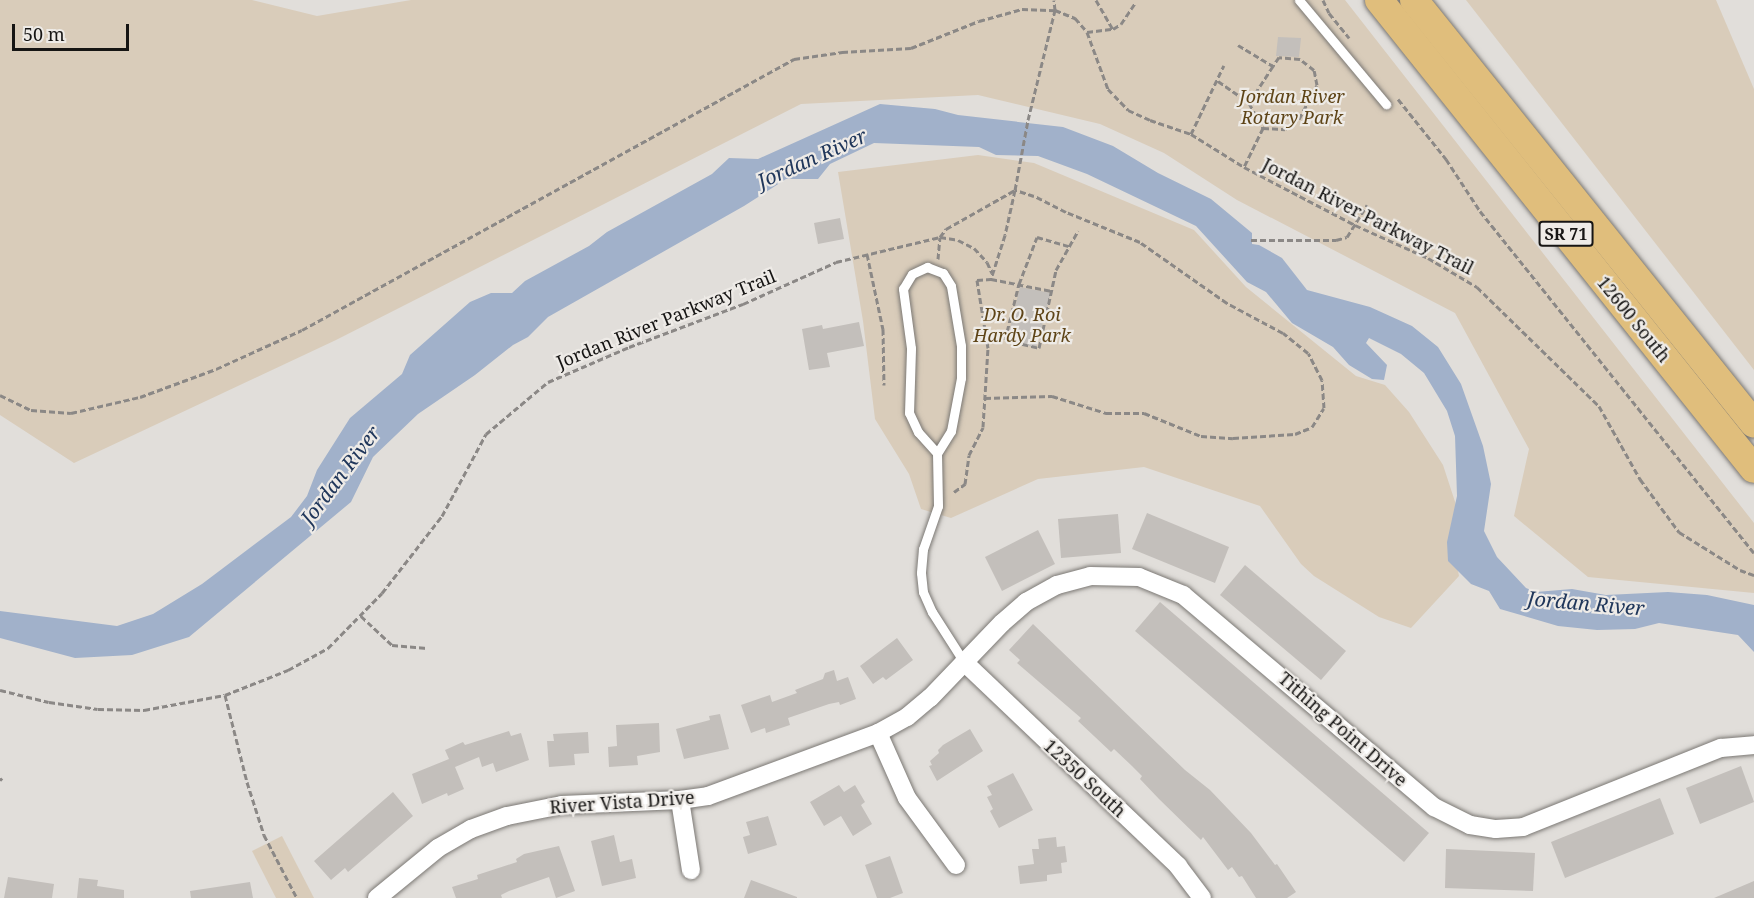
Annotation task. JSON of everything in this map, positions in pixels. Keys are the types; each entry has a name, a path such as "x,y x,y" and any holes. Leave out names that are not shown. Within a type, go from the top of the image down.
{"main road":[{"name":"12600 South","path":"1379,0 1754,469"},
{"name":"12600 South","path":"1414,0 1754,424"}],"street":[{"name":"Tithing Point Drive","path":"964,662 1026,602 1056,585 1107,574 1154,581 1196,603 1434,807 1457,821 1483,828 1510,829 1536,823 1715,751 1735,745 1754,745"},
{"name":"River Vista Drive","path":"377,898 438,848 471,829 507,816 562,805 680,800 708,796 878,734 907,717 930,698 964,662"},
{"name":"12350 South","path":"964,662 1178,866 1203,898"},
{"path":"878,734 907,798 956,865"},
{"path":"680,800 692,870"}],"lane":[{"path":"1299,0 1386,104"},
{"path":"937,453 918,432 909,413 911,348 903,289 905,282 919,269 935,269 943,273 951,286 961,346 957,408 951,431 937,453 938,506 922,549 923,592 947,638 964,662"}],"path":[{"path":"991,279 1005,236 1028,120 1055,10 1054,0"},
{"path":"1096,0 1113,29"},
{"path":"1323,0 1329,13 1351,41"},
{"path":"0,395 31,410 71,413 140,397 216,369 302,330 794,59 842,52 911,48 979,21 1022,9 1055,10 1075,18 1087,32 1113,29 1121,24 1135,3"},
{"name":"Jordan River Parkway Trail","path":"1087,32 1108,89 1128,110 1191,134 1244,167 1355,225 1428,258 1477,287 1599,406 1640,479 1680,532 1740,570 1754,575"},
{"path":"1238,45 1273,66"},
{"path":"1249,103 1279,57 1300,59 1314,70 1317,85 1299,119 1285,129 1263,128"},
{"path":"1191,134 1224,65"},
{"path":"1218,81 1249,103 1263,128"},
{"path":"1395,95 1446,159 1480,211 1750,545 1754,553"},
{"path":"1244,167 1263,128"},
{"path":"985,398 1052,396 1106,413 1144,413 1201,436 1233,438 1280,433 1295,434 1312,427 1324,408 1322,381 1308,353 1283,333 1235,308 1140,242 1015,190"},
{"name":"Jordan River Parkway Trail","path":"0,690 79,706 144,710 225,695 288,670 328,648 362,616 442,516 486,434 548,382 629,347 743,304 836,262 940,237 946,229 1015,190"},
{"path":"1251,240 1336,240 1347,237 1366,205"},
{"path":"987,342 1005,340 1039,348 1056,270 1078,231"},
{"path":"935,269 940,255 940,237 958,240 974,248 987,262 993,274"},
{"path":"1005,340 1018,284 1037,237 1070,246"},
{"path":"867,254 883,329 884,385"},
{"path":"954,492 965,484 969,455 982,427 987,342 977,280 991,279 1052,291"},
{"path":"362,616 392,645 427,648"},
{"path":"225,695 247,782 264,835 297,898"}],"green space":[{"name":"Jordan River Rotary Park","path":"0,0 252,0 317,16 411,0 1345,0 1754,523 1754,593 1588,577 1514,516 1529,449 1455,313 1237,200 1164,153 1100,124 978,95 801,104 336,340 74,463 0,415"},
{"path":"1466,0 1716,0 1754,89 1754,370"},
{"name":"Dr. O. Roi Hardy Park","path":"978,155 1034,163 1194,230 1246,287 1356,376 1385,385 1409,412 1443,465 1460,517 1452,540 1459,576 1411,628 1379,617 1314,576 1301,564 1260,506 1144,467 1038,479 951,518 921,509 909,474 875,419 863,321 838,172"},
{"path":"282,836 314,898 276,898 252,851"}],"water":[{"name":"Jordan River","path":"880,104 935,109 958,115 1063,127 1113,146 1158,173 1211,199 1252,233 1252,244 1259,245 1282,258 1307,290 1370,307 1412,326 1438,347 1461,384 1483,446 1491,484 1484,531 1497,557 1526,588 1536,592 1572,589 1606,595 1668,592 1707,595 1754,605 1754,652 1738,635 1659,623 1635,629 1597,630 1558,626 1500,609 1489,591 1471,584 1448,561 1447,542 1457,496 1455,436 1447,411 1424,373 1401,354 1369,338 1366,343 1387,365 1384,380 1372,379 1349,365 1333,347 1292,323 1266,292 1247,282 1196,226 1087,174 1038,156 996,155 979,147 874,143 830,164 818,179 786,179 744,206 548,317 528,337 513,345 475,375 418,414 373,457 351,502 189,637 132,655 75,658 0,638 0,611 117,626 153,614 202,584 291,517 307,496 317,470 350,418 402,374 410,355 470,302 491,293 512,293 525,281 589,246 607,232 712,174 729,158 758,159"}],"building":[{"path":"1278,37 1301,38 1299,57 1276,56"},
{"path":"840,218 844,239 818,244 814,223"},
{"path":"1020,287 1051,293 1036,348 1007,340"},
{"path":"859,322 864,346 827,353 830,367 809,370 802,329 822,325 823,329"},
{"path":"1147,513 1229,547 1215,583 1132,549"},
{"path":"1118,514 1121,553 1061,558 1058,519"},
{"path":"1038,530 1055,564 1002,591 985,557"},
{"path":"1245,565 1346,651 1321,680 1220,595"},
{"path":"1160,602 1429,833 1404,862 1135,631"},
{"path":"1033,624 1185,770 1210,790 1251,833 1275,865 1277,864 1296,892 1287,898 1256,898 1242,876 1239,877 1232,867 1228,870 1203,837 1201,840 1159,799 1140,779 1142,776 1132,766 1114,749 1111,752 1078,721 1081,718 1017,663 1020,660 1009,650"},
{"path":"897,638 913,660 886,680 883,677 873,684 860,666"},
{"path":"834,670 837,681 848,677 856,699 840,705 839,702 829,704 788,718 790,725 766,733 765,728 751,733 741,705 770,695 772,702 797,693 795,690 823,679 825,673"},
{"path":"720,714 729,749 684,759 676,729 710,720 709,716"},
{"path":"659,723 660,752 637,756 638,765 609,767 608,747 617,746 616,725"},
{"path":"970,729 983,751 937,781 929,766 932,765 930,761 939,753 938,750 943,745"},
{"path":"509,731 511,736 521,733 529,760 496,772 493,763 482,767 479,757 455,767 464,789 448,796 447,793 422,804 412,774 449,759 445,750 463,742 465,745"},
{"path":"588,732 589,753 574,754 575,765 549,767 547,741 554,741 553,734"},
{"path":"1741,766 1754,802 1700,824 1686,788"},
{"path":"1013,773 1033,810 999,828 990,811 993,809 987,797 992,795 987,786"},
{"path":"839,785 844,792 855,785 865,802 861,805 872,824 853,836 841,816 824,826 810,802"},
{"path":"393,792 413,816 348,872 345,868 331,880 314,861"},
{"path":"1660,798 1674,834 1565,878 1551,842"},
{"path":"768,816 777,845 748,854 743,837 750,835 746,822"},
{"path":"614,835 620,862 632,859 636,878 602,886 591,841"},
{"path":"1056,837 1057,847 1065,846 1067,862 1061,863 1062,873 1047,875 1047,881 1020,884 1018,866 1034,864 1032,849 1039,849 1038,839"},
{"path":"559,846 575,891 556,898 549,877 509,891 501,895 502,898 456,898 452,887 478,879 477,875 517,862 516,859 524,854"},
{"path":"1446,849 1535,853 1533,891 1445,888"},
{"path":"890,856 903,893 890,898 877,898 865,865"},
{"path":"8,877 54,884 52,898 4,898"},
{"path":"79,878 98,880 97,886 124,890 124,898 77,898"},
{"path":"751,880 797,897 797,898 744,898"},
{"path":"1754,881 1754,898 1714,898"},
{"path":"250,882 253,898 191,898 190,891"}]}
